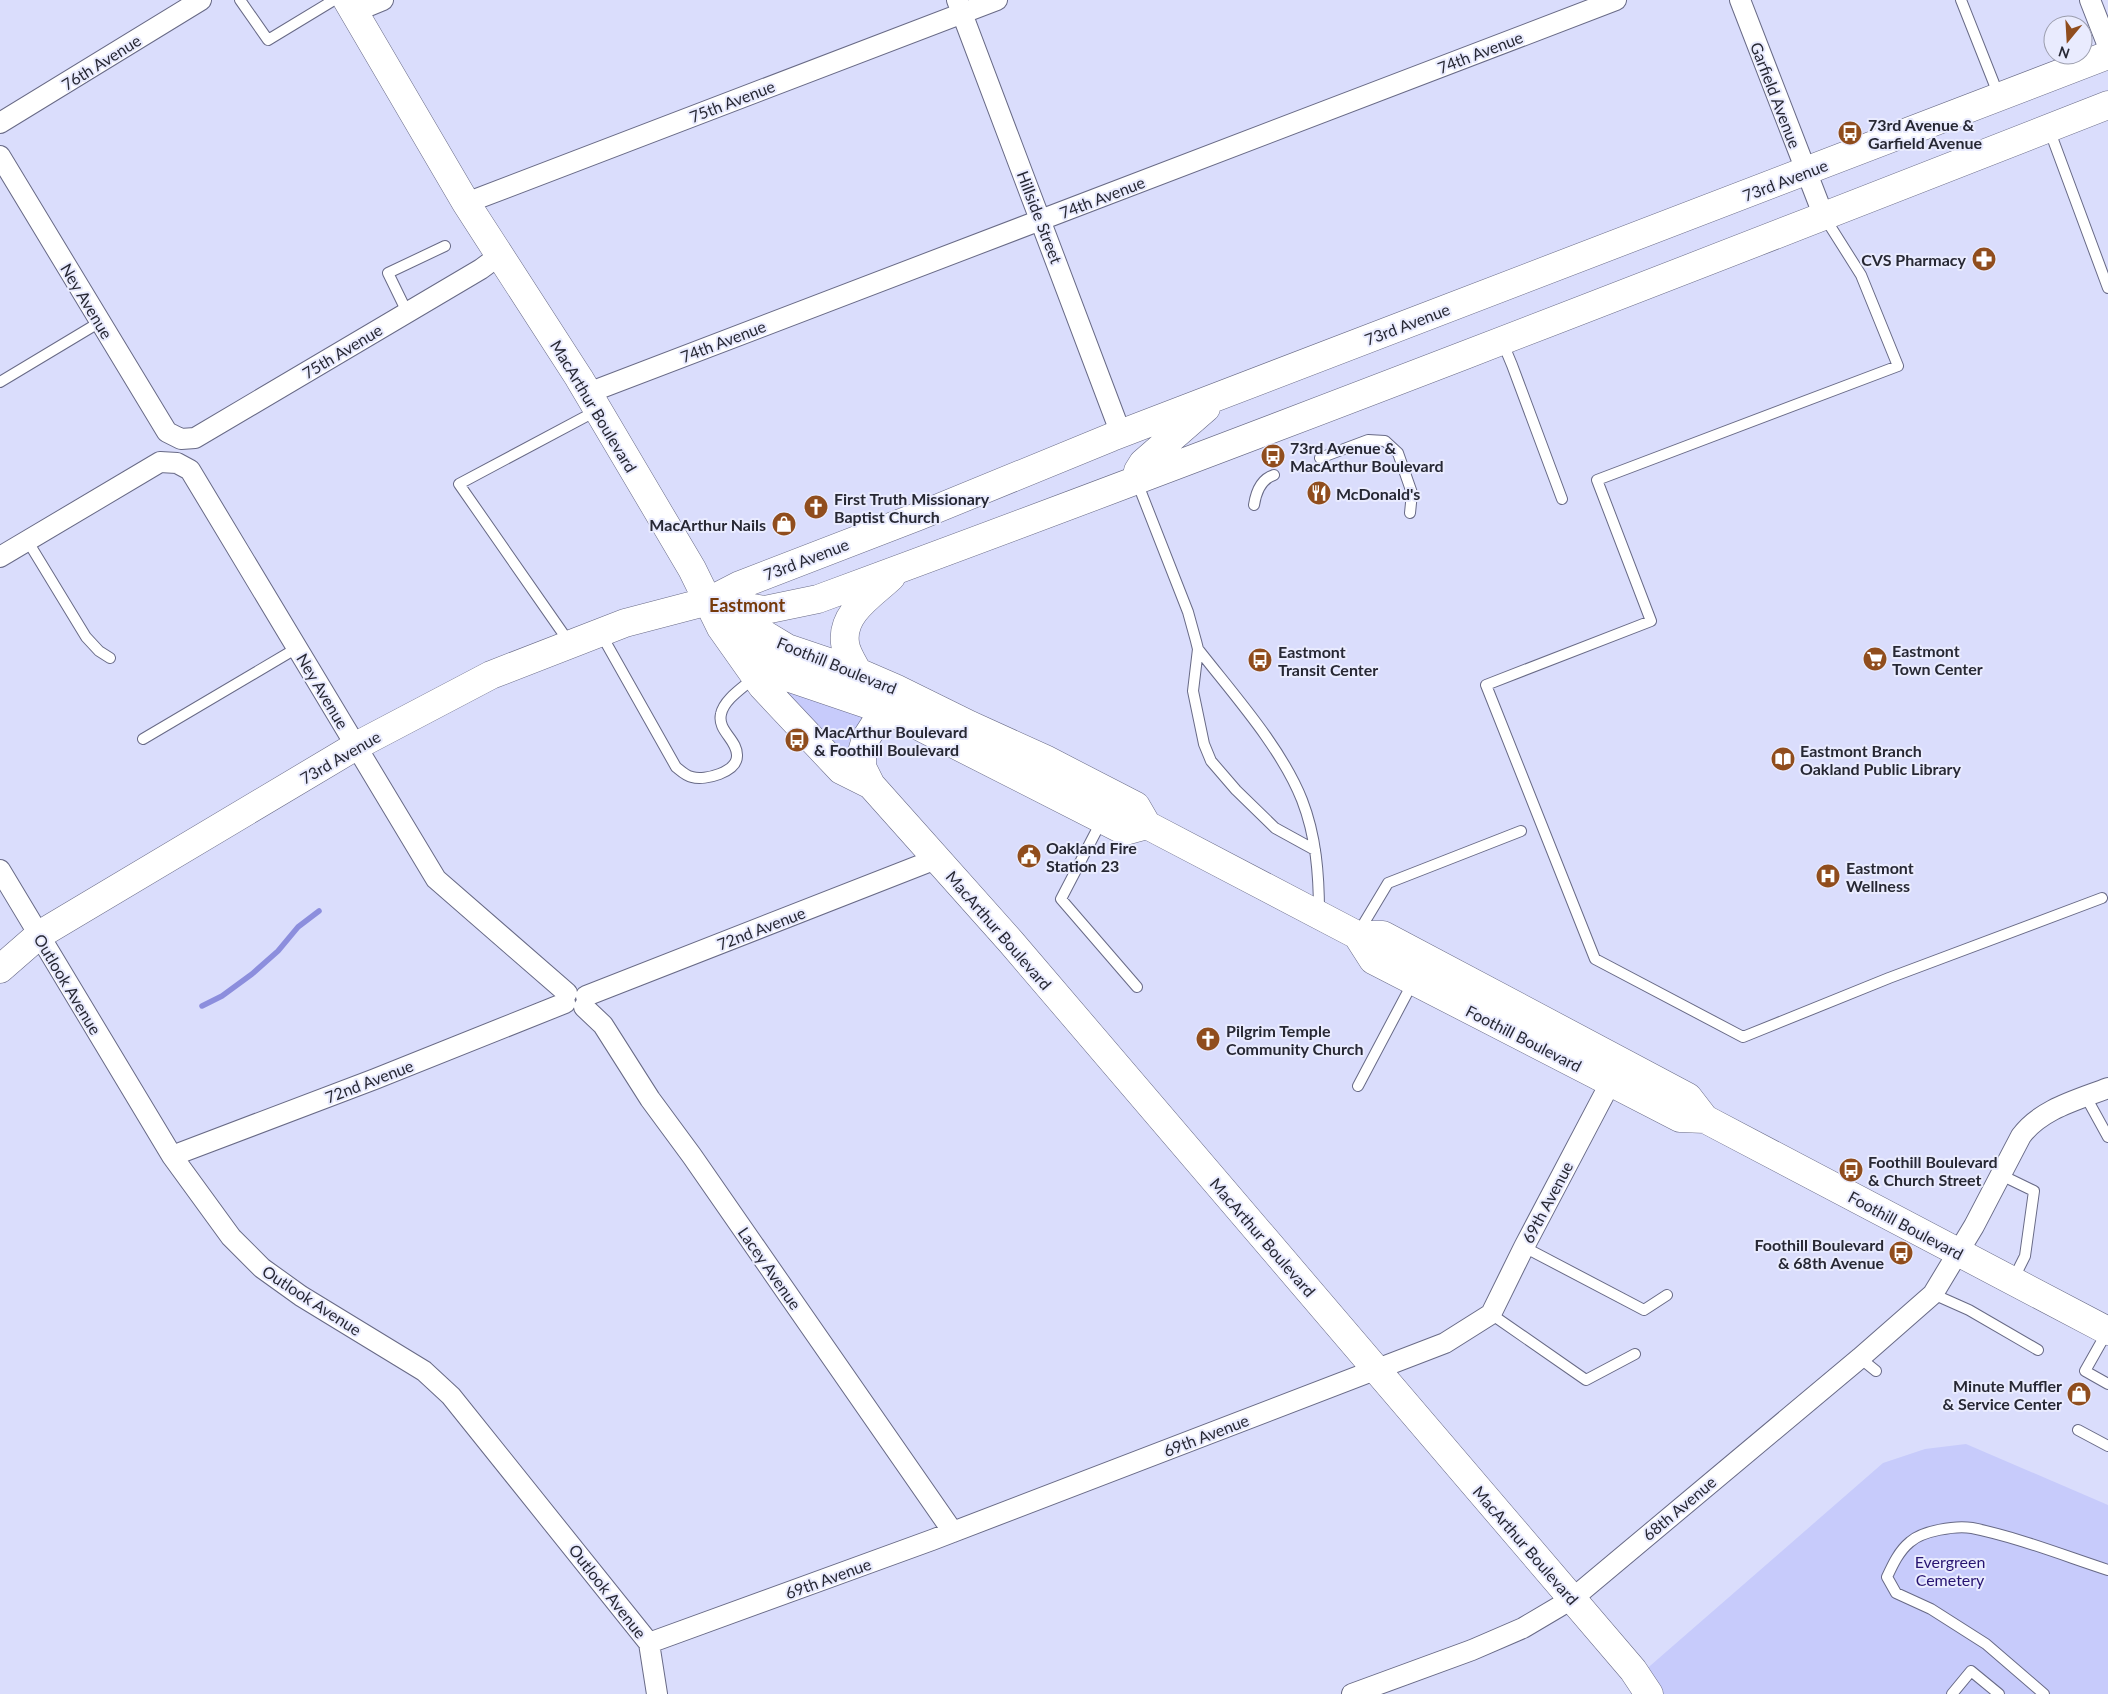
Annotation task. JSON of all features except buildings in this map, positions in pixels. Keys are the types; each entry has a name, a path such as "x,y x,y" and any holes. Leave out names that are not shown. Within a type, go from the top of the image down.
{"main road":[{"name":"MacArthur Boulevard","path":"345,4 466,203 592,401 709,600 721,628 756,677 841,770 871,785"},
{"name":"73rd Avenue","path":"0,969 40,935 356,746 491,675 625,623 709,600 740,585 919,516 1221,395 2108,55"},
{"name":"73rd Avenue","path":"709,600 765,610 818,599 1136,481 1502,341 2108,105"},
{"path":"1136,481 1138,471 1143,463 1221,395"},
{"path":"858,672 845,645 847,622 853,611 901,568"},
{"name":"Foothill Boulevard","path":"709,600 787,648 858,672 1039,771 1102,819 1125,831 1147,825"},
{"name":"Foothill Boulevard","path":"738,650 784,676 893,713 1039,771 1136,806 1147,825 1357,935 1384,935 1616,1072"},
{"name":"MacArthur Boulevard","path":"893,713 877,721 866,738 862,752 862,767 871,785 1011,942 1633,1670 1649,1694"},
{"name":"Foothill Boulevard","path":"1357,935 1373,960 1413,981 1616,1072 1688,1097 1704,1119 2108,1331"}],"street":[{"name":"76th Avenue","path":"0,123 201,0"},
{"path":"345,4 383,0"},
{"name":"75th Avenue","path":"466,203 960,7 997,0"},
{"name":"74th Avenue","path":"592,401 1041,220 1616,0"},
{"name":"Garfield Avenue","path":"1740,0 1824,217"},
{"path":"2090,0 2108,46"},
{"name":"Hillside Street","path":"960,7 1121,434"},
{"name":"Ney Avenue","path":"0,156 167,432 181,439"},
{"name":"75th Avenue","path":"181,439 195,438 481,269 500,255"},
{"name":"Ney Avenue","path":"27,540 160,462 178,463 190,470 436,878 575,1000"},
{"path":"0,557 27,540"},
{"name":"72nd Avenue","path":"172,1156 375,1079 936,859"},
{"name":"Outlook Avenue","path":"0,870 172,1156 231,1237 262,1268 301,1296 424,1371 451,1396 649,1643 657,1694"},
{"name":"Lacey Avenue","path":"575,1000 603,1025 650,1099 698,1164 953,1532"},
{"name":"69th Avenue","path":"649,1643 953,1532 1445,1343 1491,1314 1616,1072"},
{"name":"68th Avenue","path":"1352,1694 1391,1684 1523,1628 1572,1599 1860,1358 1933,1294 2001,1175 2021,1136 2030,1124 2043,1114 2108,1088"}],"lane":[{"path":"240,0 268,40 345,4"},
{"path":"1962,0 2000,97"},
{"path":"2048,128 2108,288"},
{"path":"1824,217 1861,275 1898,366 1597,480 1651,621 1486,685 1594,959 1743,1037 1889,978 2102,898"},
{"path":"407,312 388,273 445,246"},
{"path":"0,382 100,322"},
{"path":"1502,341 1562,499"},
{"path":"571,645 460,484 592,401"},
{"path":"1320,458 1368,440 1385,442 1398,453 1412,493 1410,513"},
{"path":"1254,505 1256,492 1268,477 1274,475"},
{"path":"1136,481 1188,612 1198,648 1276,750 1301,798 1310,823 1315,850 1319,880 1319,916"},
{"path":"27,540 86,637 99,651 110,658"},
{"path":"600,633 676,767 686,775 694,778 716,774 734,765 737,759 737,752 720,724 721,713 725,704 756,677"},
{"path":"143,740 297,648"},
{"path":"1198,648 1193,691 1204,744 1211,761 1236,790 1275,828 1315,850"},
{"path":"1102,819 1061,899 1137,987"},
{"path":"1357,935 1388,883 1521,831"},
{"path":"1358,1086 1413,981"},
{"path":"2086,1097 2108,1137"},
{"path":"2001,1175 2034,1191 2025,1256 2012,1281"},
{"path":"1524,1247 1644,1310 1667,1295"},
{"path":"1933,1294 1969,1310 2038,1350"},
{"path":"1491,1314 1586,1380 1635,1354"},
{"path":"2108,1331 2085,1371 2108,1384"},
{"path":"1860,1358 1876,1371"},
{"path":"2078,1430 2108,1446"},
{"path":"2044,1694 1986,1644 1931,1609 1896,1593 1888,1577 1894,1562 1910,1541 1931,1531 1971,1528 2041,1547 2108,1570"},
{"path":"1952,1694 1971,1671 1999,1694"}],"green space":[{"path":"781,688 866,716 853,731 847,761"},
{"name":"Evergreen Cemetery","path":"1966,1444 2108,1505 2108,1694 1658,1694 1643,1672 1883,1463 1925,1449"}],"waterway":[{"path":"202,1006 222,996 252,974 278,951 298,927 319,911"}],"place":[{"name":"73rd Avenue & Garfield Avenue","path":"1850,133"},
{"name":"CVS Pharmacy","path":"1984,259"},
{"name":"73rd Avenue & MacArthur Boulevard","path":"1273,456"},
{"name":"McDonald's","path":"1319,493"},
{"name":"First Truth Missionary Baptist Church","path":"816,507"},
{"name":"MacArthur Nails","path":"784,524"},
{"name":"Eastmont Town Center","path":"1875,659"},
{"name":"Eastmont Transit Center","path":"1260,660"},
{"name":"MacArthur Boulevard & Foothill Boulevard","path":"797,740"},
{"name":"Eastmont Branch Oakland Public Library","path":"1783,759"},
{"name":"Oakland Fire Station 23","path":"1029,856"},
{"name":"Eastmont Wellness","path":"1828,876"},
{"name":"Pilgrim Temple Community Church","path":"1208,1039"},
{"name":"Foothill Boulevard & Church Street","path":"1851,1170"},
{"name":"Foothill Boulevard & 68th Avenue","path":"1901,1253"},
{"name":"Minute Muffler & Service Center","path":"2079,1394"}],"district":[{"name":"Eastmont","path":"747,605"}]}
